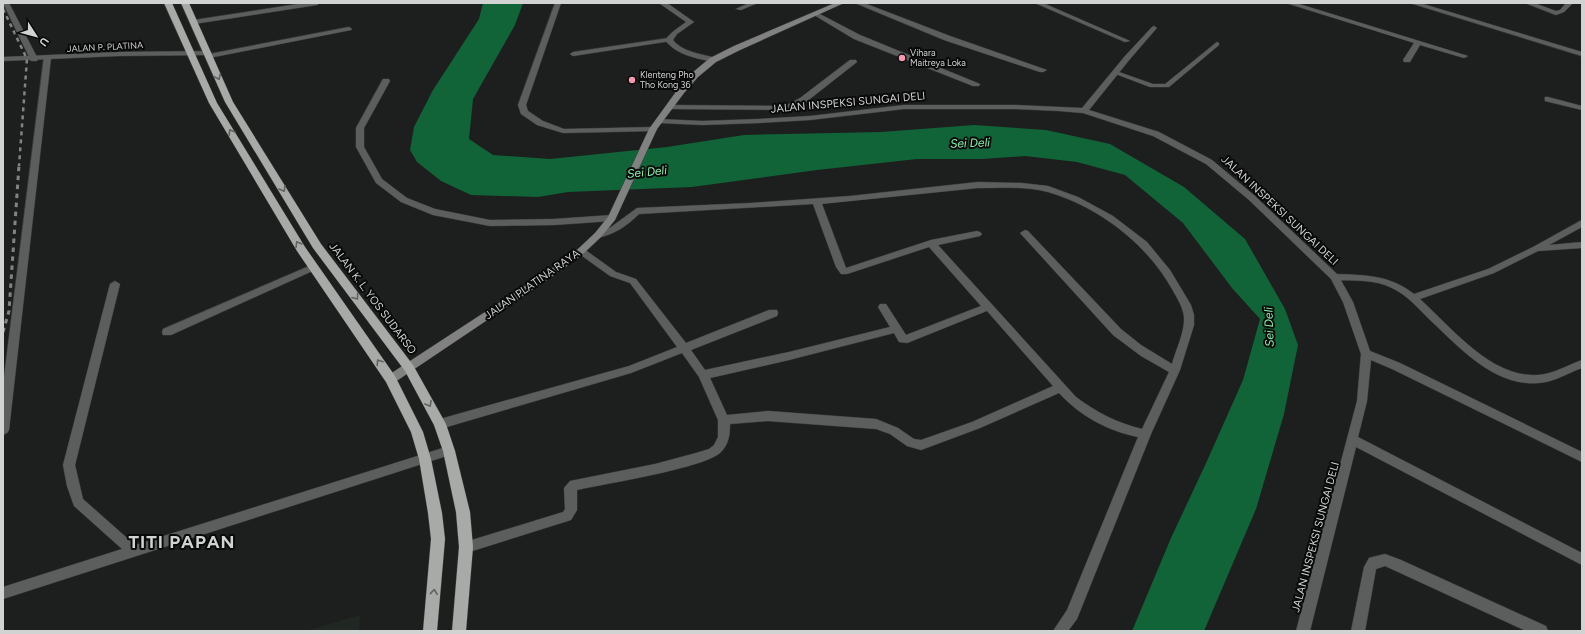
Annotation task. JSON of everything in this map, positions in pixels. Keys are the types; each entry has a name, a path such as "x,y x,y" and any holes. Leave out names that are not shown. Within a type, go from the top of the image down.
{"highway":[{"path":"168,3 213,103 301,249 391,379 417,432 425,459 435,513 438,539 430,631"},
{"name":"JALAN K. L. YOS SUDARSO","path":"185,3 229,102 317,246 409,368 440,424 449,451 463,512 466,547 459,631"}],"main road":[{"name":"JALAN PLATINA RAYA","path":"391,379 560,267 581,251 598,235 614,214 653,129 687,83 713,60 841,3"}],"street":[{"path":"6,3 34,59"},
{"path":"194,22 317,3"},
{"path":"558,3 522,105 524,112 540,123 563,132 653,129"},
{"path":"662,3 691,22 675,32 669,40 671,44 677,49 713,60"},
{"path":"858,3 947,38 1043,70"},
{"path":"1289,3 1464,56"},
{"path":"1412,3 1582,54"},
{"path":"1528,3 1556,13 1562,11 1570,3"},
{"path":"816,14 857,37 976,84"},
{"path":"1084,111 1137,45 1154,28"},
{"path":"1407,60 1418,43"},
{"name":"JALAN P. PLATINA","path":"3,59 34,59 119,54 209,55"},
{"path":"3,430 47,58"},
{"path":"670,107 786,108 803,100 853,62"},
{"path":"386,81 360,128 360,147 379,181 404,200 433,212 490,223 554,222 614,214"},
{"path":"1548,99 1582,108"},
{"name":"JALAN INSPEKSI SUNGAI DELI","path":"659,121 702,123 810,118 904,107 1015,107 1084,111 1156,134 1209,162 1252,198 1335,277 1348,302 1366,354 1362,401 1303,631"},
{"path":"598,235 608,233 622,226 637,211 850,200 978,185 1022,186 1048,189 1075,199 1110,218 1144,244 1167,272 1186,305 1189,315 1189,325 1184,346 1175,370 1145,434 1072,614 1060,631"},
{"path":"817,202 844,272 931,243 977,234"},
{"path":"1025,233 1117,332 1132,345 1151,358 1175,370"},
{"path":"931,243 1072,400 1095,417 1126,430 1145,434"},
{"path":"466,547 567,516 571,510 570,488 574,485 655,469 682,462 713,452 722,443 724,436 724,420 703,375 684,348 633,282 614,274 581,251"},
{"path":"167,332 314,267"},
{"path":"115,284 69,465 78,502 132,551"},
{"path":"883,307 904,339 908,339 988,307"},
{"path":"440,424 631,369 773,313"},
{"path":"703,375 789,356 897,329"},
{"path":"1366,354 1396,366 1582,457"},
{"path":"724,420 768,416 876,424 894,431 911,443 921,445 976,425 1060,388"},
{"path":"1352,439 1582,559"},
{"path":"4,595 132,551 449,451"},
{"path":"1358,631 1370,567 1373,562 1385,560 1397,564 1541,631"}],"lane":[{"path":"739,9 755,3"},
{"path":"1038,3 1127,41"},
{"path":"209,55 349,30"},
{"path":"573,54 669,40"},
{"path":"1116,73 1152,86 1167,86 1217,44"},
{"path":"1413,298 1490,271 1536,249 1582,223"},
{"path":"1536,249 1582,245"},
{"path":"1335,277 1381,280 1395,286 1413,298 1458,340 1491,366 1506,375 1524,379 1540,378 1582,364"}],"shaded area":[{"path":"360,615 359,631 306,631"}],"water":[{"name":"Sei Deli","path":"483,3 523,3 515,25 473,99 469,139 493,155 550,159 667,147 744,135 881,132 974,125 1046,130 1110,144 1184,187 1245,239 1285,309 1298,345 1284,414 1256,509 1204,631 1132,631 1171,538 1243,380 1260,319 1232,288 1183,223 1125,175 1077,162 1025,156 982,159 917,159 817,170 692,187 568,192 538,197 471,195 441,181 417,162 410,150 414,127 433,90 479,19"}],"railway":[{"path":"3,9 27,59 19,166"},
{"path":"3,332 9,311 19,165"}],"place":[{"name":"Vihara Maitreya Loka","path":"902,58"},
{"name":"Klenteng Pho Tho Kong 36","path":"632,80"}],"district":[{"name":"TITI PAPAN","path":"182,542"}]}
